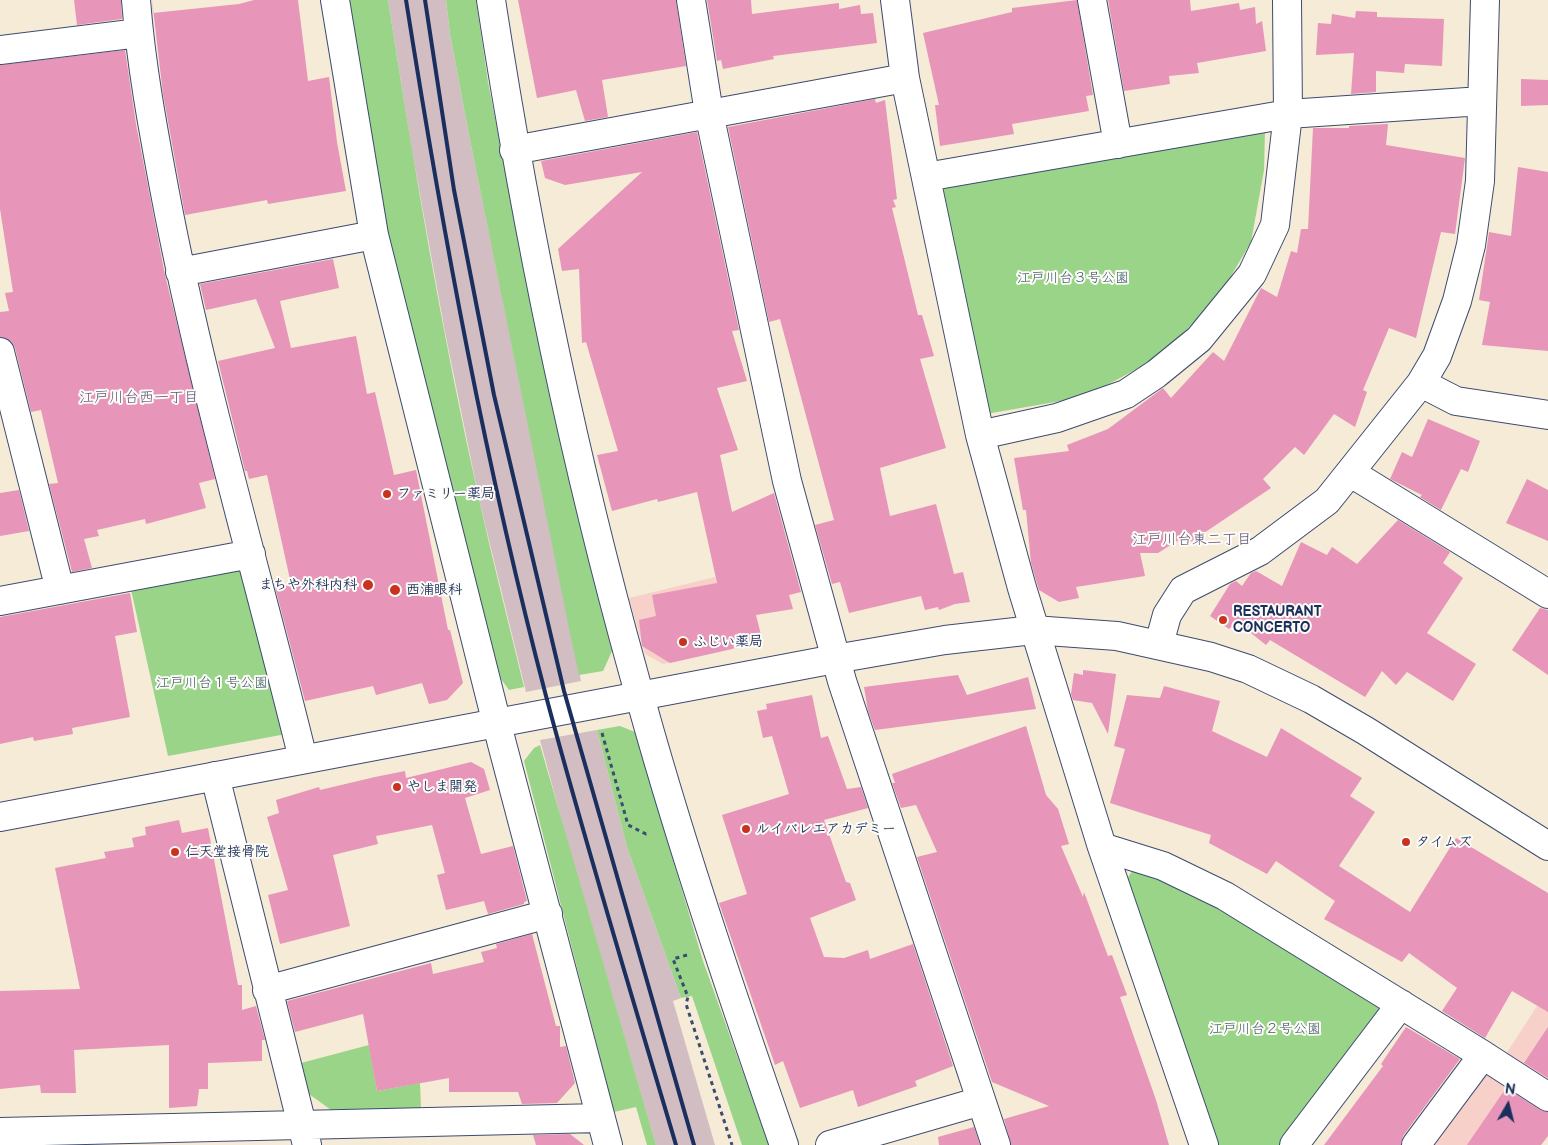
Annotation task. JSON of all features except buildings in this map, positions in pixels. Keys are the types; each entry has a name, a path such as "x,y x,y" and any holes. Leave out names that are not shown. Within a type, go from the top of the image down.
{"street":[{"path":"136,0 139,33 159,161 180,272 214,419 251,554 302,759"},
{"path":"335,0 374,235 497,722 608,1145"},
{"path":"491,0 514,150 549,330 580,464 640,696 716,949 784,1145"},
{"path":"691,0 709,113 787,481 835,658 996,1145"},
{"path":"895,0 905,78 980,435 1033,630 1102,847 1204,1145"},
{"path":"1092,0 1118,144"},
{"path":"980,435 1056,418 1126,394 1156,374 1199,339 1252,274 1275,226 1288,114 1287,0"},
{"path":"1158,644 1167,615 1183,590 1260,551 1327,501 1421,383 1437,356 1457,301 1471,245 1480,182 1485,0"},
{"path":"0,50 139,33"},
{"path":"514,150 905,78"},
{"path":"926,178 1288,114 1482,101"},
{"path":"180,272 374,235"},
{"path":"0,352 60,590"},
{"path":"1421,383 1456,401 1548,415"},
{"path":"1351,473 1548,594"},
{"path":"0,601 251,554"},
{"path":"0,817 835,658 945,640 1033,630 1117,636 1158,644 1248,669 1311,699 1366,731 1548,846"},
{"path":"215,776 304,1135"},
{"path":"1102,847 1136,857 1195,880 1401,1004 1548,1098"},
{"path":"268,990 548,914"},
{"path":"1294,1145 1401,1004"},
{"path":"1416,1145 1483,1055"},
{"path":"830,1145 981,1101"},
{"path":"0,1132 304,1135 600,1118"}],"path":[{"path":"599,703 602,735 628,825 646,834"},
{"path":"687,955 673,959 688,997 686,1004 732,1145"}],"shaded area":[{"path":"388,0 446,0 450,34 470,140 581,681 526,692 479,499 445,332 411,145"},
{"path":"715,577 732,649 663,664 645,654 629,598"},
{"path":"597,730 627,847 681,998 673,1001 715,1145 656,1145 568,844 540,740"},
{"path":"1548,989 1548,1086 1504,1057"},
{"path":"1491,1072 1548,1110 1548,1115 1525,1145 1427,1145 1479,1076"}],"green space":[{"path":"349,0 388,0 418,188 453,375 484,523 524,687 509,690 501,679 393,263 354,43"},
{"path":"446,0 476,0 488,82 525,272 584,537 613,649 603,671 579,675 470,140 450,34"},
{"name":"江戸川台３号公園","path":"1265,130 1264,170 1251,242 1215,303 1154,360 1084,397 986,414 943,187 1120,158"},
{"name":"江戸川台１号公園","path":"231,566 244,574 286,734 168,756 130,585"},
{"path":"620,726 635,732 703,961 769,1145 742,1145 692,996 681,998 627,847 597,730"},
{"path":"540,745 656,1145 647,1145 636,1107 614,1112 524,761 534,748"},
{"name":"江戸川台２号公園","path":"1135,867 1190,889 1376,1000 1381,1015 1281,1145 1218,1145 1126,880"},
{"path":"369,1045 377,1091 420,1083 421,1109 331,1110 309,1094 301,1063"}],"railway":[{"path":"406,0 467,350 524,610 577,808 676,1145"},
{"path":"425,0 454,190 494,395 564,691 694,1145"}],"place":[{"name":"ファミリー薬局","path":"387,494"},
{"name":"まちや外科内科","path":"368,585"},
{"name":"西浦眼科","path":"395,590"},
{"name":"RESTAURANT CONCERTO","path":"1223,620"},
{"name":"ふじい薬局","path":"683,642"},
{"name":"やしま開発","path":"397,787"},
{"name":"ルイバレエアカデミー","path":"746,829"},
{"name":"タイムズ","path":"1406,842"},
{"name":"仁天堂接骨院","path":"175,852"}],"district":[{"name":"江戸川台西一丁目","path":"139,398"},
{"name":"江戸川台東二丁目","path":"1192,540"}]}
